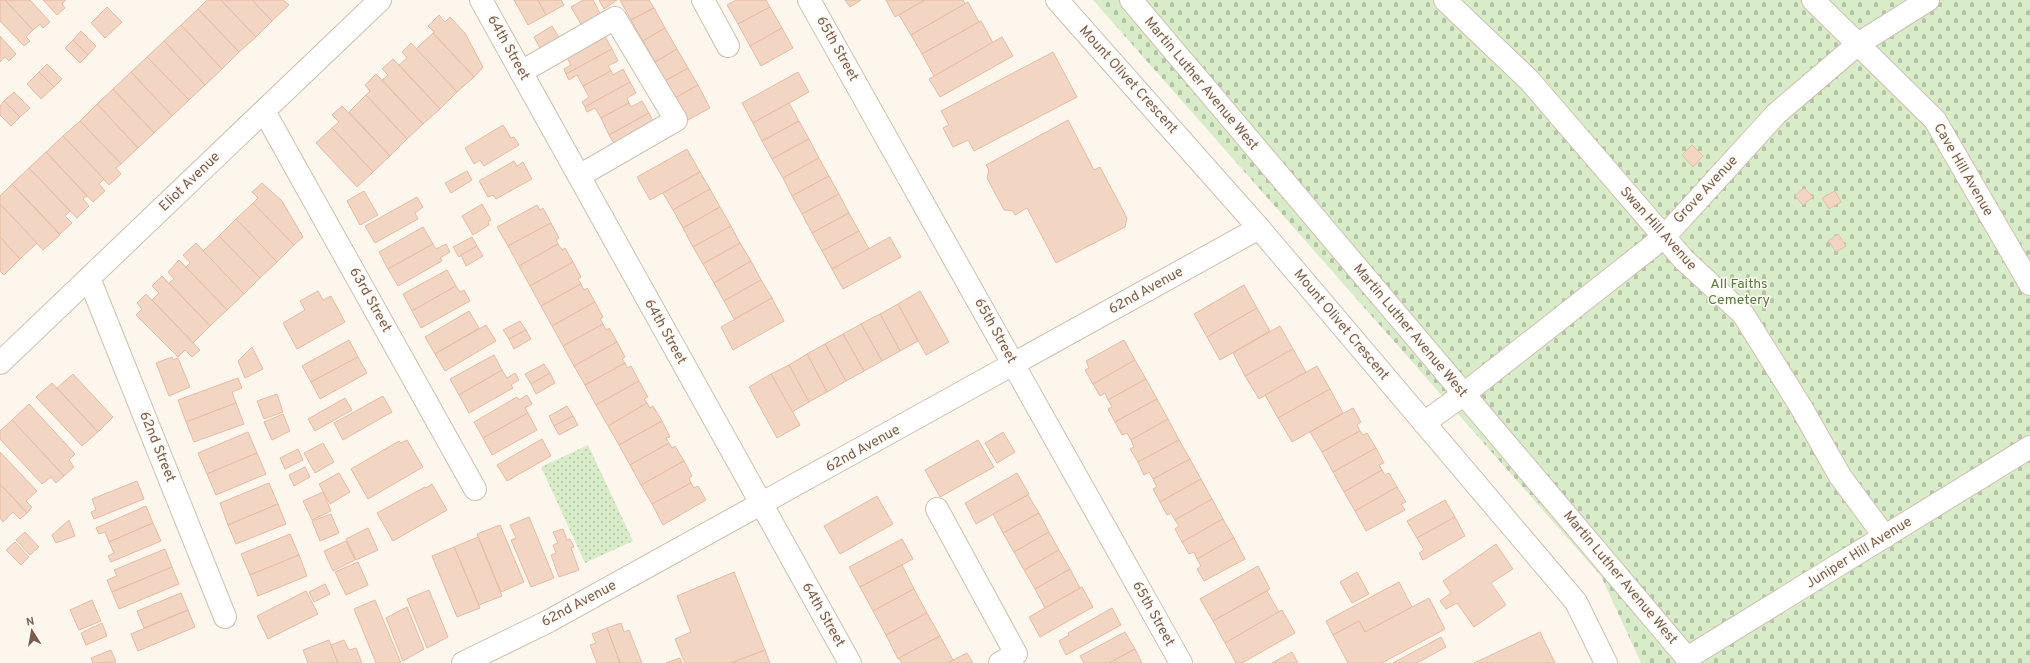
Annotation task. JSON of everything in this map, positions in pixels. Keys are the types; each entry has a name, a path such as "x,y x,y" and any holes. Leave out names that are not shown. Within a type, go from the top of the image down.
{"street":[{"name":"Eliot Avenue","path":"0,363 380,0"},
{"name":"64th Street","path":"481,0 850,663"},
{"path":"703,0 728,46"},
{"name":"65th Street","path":"810,0 1181,663"},
{"name":"Mount Olivet Crescent","path":"1057,0 1259,228 1576,602 1606,663"},
{"name":"Martin Luther Avenue West","path":"1130,0 1688,661"},
{"name":"Swan Hill Avenue","path":"1445,0 1528,80 1684,260 1743,314 1801,407 1840,476 1885,537"},
{"name":"Cave Hill Avenue","path":"1813,0 1935,120 2030,284"},
{"name":"Grove Avenue","path":"1424,422 1464,394 1664,236 1776,114 1858,44 1928,0"},
{"path":"521,72 615,18 676,120 579,176"},
{"name":"63rd Street","path":"264,110 475,489"},
{"name":"62nd Avenue","path":"463,663 549,621 1014,365 1259,228"},
{"name":"62nd Street","path":"89,278 225,617"},
{"name":"Juniper Hill Avenue","path":"1688,661 2030,447"},
{"path":"937,509 1016,654 1000,663"}],"green space":[{"name":"All Faiths Cemetery","path":"1093,0 2030,0 2030,663 1641,663 1601,576"},
{"path":"588,445 633,541 585,563 541,467"}],"building":[{"path":"0,0 5,0 33,30 26,37 30,41 24,46 0,21"},
{"path":"5,0 30,0 50,22 43,28 40,24 33,30"},
{"path":"43,0 66,0 62,4 65,8 57,15"},
{"path":"207,0 221,0 256,37 239,52 198,9"},
{"path":"221,0 252,0 272,21 256,37"},
{"path":"252,0 283,0 289,5 272,21"},
{"path":"514,0 538,0 546,15 528,25"},
{"path":"538,0 561,0 564,5 546,15"},
{"path":"583,0 593,0 601,15 585,31 571,7"},
{"path":"599,0 617,0 604,9"},
{"path":"620,0 649,0 654,8 631,20"},
{"path":"736,0 766,0 770,7 738,24 727,5"},
{"path":"845,0 861,0 850,7"},
{"path":"886,0 925,0 895,17"},
{"path":"925,0 963,0 965,4 911,35 899,15"},
{"path":"968,2 979,22 922,54 911,35"},
{"path":"107,7 122,22 105,38 91,23"},
{"path":"770,7 782,28 750,46 738,24"},
{"path":"654,8 665,28 643,41 631,20"},
{"path":"198,9 239,52 222,69 181,25"},
{"path":"439,15 445,22 450,17 465,33 483,67 474,77 428,26"},
{"path":"981,21 993,43 934,76 922,54"},
{"path":"181,25 222,69 205,85 164,41"},
{"path":"552,26 563,44 544,55 534,37"},
{"path":"665,28 677,49 655,62 643,41"},
{"path":"782,28 793,48 761,66 750,46"},
{"path":"81,31 96,46 88,55 73,40"},
{"path":"433,33 474,77 457,92 416,49"},
{"path":"603,33 612,49 566,74 564,69 571,65 565,54"},
{"path":"0,36 16,54 9,61 5,57 0,62"},
{"path":"1002,37 1013,56 940,97 929,79"},
{"path":"73,40 88,55 80,63 65,48"},
{"path":"164,41 205,85 189,100 147,57"},
{"path":"411,43 457,92 440,109 399,65 407,58 402,52"},
{"path":"612,49 618,61 608,66 611,71 583,86 577,75 569,80 566,74"},
{"path":"677,49 688,68 665,81 655,62"},
{"path":"1053,52 1077,97 974,151 968,140 953,147 943,128 949,125 941,111"},
{"path":"147,57 189,100 172,116 131,72"},
{"path":"393,59 440,109 423,124 382,80 388,75 382,69"},
{"path":"47,64 62,79 54,87 39,72"},
{"path":"688,68 698,85 675,98 665,81"},
{"path":"623,69 630,82 585,107 582,102 589,97 583,86 611,71 613,75"},
{"path":"39,72 54,87 41,99 27,84"},
{"path":"131,72 172,116 154,133 113,89"},
{"path":"798,72 809,92 753,123 742,103"},
{"path":"376,74 423,124 407,139 366,95 370,91 365,85"},
{"path":"630,82 636,93 627,98 629,103 601,118 595,108 587,112 585,107"},
{"path":"698,85 710,108 688,120 675,98"},
{"path":"113,89 154,133 138,148 97,104"},
{"path":"14,92 30,108 20,117 4,101"},
{"path":"366,95 407,139 390,156 349,112"},
{"path":"4,101 20,117 11,126 0,115 0,106"},
{"path":"642,101 649,113 609,135 601,118 629,103 631,107"},
{"path":"789,103 799,121 762,141 753,123"},
{"path":"97,104 138,148 121,164 80,121"},
{"path":"342,106 390,156 373,172 332,128 339,122 332,115"},
{"path":"649,113 657,129 618,150 609,135"},
{"path":"1068,120 1094,170 1100,167 1127,218 1125,227 1056,263 1027,208 1015,215 1013,211 1004,210 987,178 989,170 986,165"},
{"path":"80,121 121,164 116,168 121,174 109,185 63,136"},
{"path":"799,121 809,139 772,159 762,141"},
{"path":"503,125 511,138 514,137 519,145 484,166 480,160 474,164 465,148"},
{"path":"332,128 373,172 357,187 316,143"},
{"path":"63,136 104,179 99,184 105,191 93,202 46,152"},
{"path":"809,139 819,158 783,178 772,159"},
{"path":"1692,145 1703,156 1693,167 1682,155"},
{"path":"687,149 700,172 650,200 637,177"},
{"path":"46,152 87,196 83,199 89,206 77,218 29,168"},
{"path":"819,158 829,176 792,196 783,178"},
{"path":"514,161 517,166 523,162 532,179 496,199 493,195 488,197 479,181"},
{"path":"29,168 70,211 65,216 72,223 60,234 12,184"},
{"path":"467,171 472,180 451,193 445,183"},
{"path":"700,172 710,189 673,210 663,193"},
{"path":"829,176 839,194 802,214 792,196"},
{"path":"262,183 282,201 303,237 294,245 253,203 258,198 252,192"},
{"path":"12,184 60,235 43,250 0,204 0,196"},
{"path":"1804,188 1813,197 1803,205 1795,196"},
{"path":"710,189 720,207 683,228 673,210"},
{"path":"364,191 378,215 360,225 347,201"},
{"path":"1835,191 1841,202 1829,209 1822,198"},
{"path":"839,194 849,213 812,233 802,214"},
{"path":"417,197 423,207 415,213 418,219 375,243 365,226"},
{"path":"253,203 294,245 277,262 236,219"},
{"path":"0,204 37,243 20,259 0,237"},
{"path":"482,204 491,220 488,222 489,225 473,235 462,216"},
{"path":"537,205 540,210 543,208 551,223 508,246 497,227"},
{"path":"720,207 731,226 693,247 683,228"},
{"path":"849,213 859,231 822,251 812,233"},
{"path":"236,219 277,262 260,278 219,236"},
{"path":"551,223 559,238 556,240 558,244 519,266 508,246"},
{"path":"731,226 740,243 703,264 693,247"},
{"path":"423,227 433,244 388,269 379,252"},
{"path":"859,231 869,249 832,269 822,251"},
{"path":"1838,234 1846,246 1836,252 1828,241"},
{"path":"219,236 260,278 244,294 203,251"},
{"path":"0,237 20,259 4,275 0,271"},
{"path":"472,237 477,246 459,257 453,247"},
{"path":"890,237 901,257 843,289 832,269"},
{"path":"196,243 244,294 227,310 186,267 190,263 183,255"},
{"path":"740,243 751,261 714,283 703,264"},
{"path":"433,244 436,249 446,244 450,252 440,258 442,261 398,286 388,269"},
{"path":"558,244 562,250 565,248 573,262 530,286 519,266"},
{"path":"477,246 483,256 466,266 461,255"},
{"path":"179,260 227,310 210,326 169,283 174,279 168,272"},
{"path":"751,261 761,280 724,301 714,283"},
{"path":"573,262 581,277 578,279 581,284 541,306 530,286"},
{"path":"447,270 456,286 412,311 403,294"},
{"path":"162,276 210,326 193,343 152,300 159,293 152,286"},
{"path":"761,280 772,298 734,319 724,301"},
{"path":"581,284 584,290 587,288 595,302 552,326 541,306"},
{"path":"1244,285 1257,308 1207,337 1194,314"},
{"path":"456,286 460,292 464,290 470,301 421,328 412,311"},
{"path":"318,291 323,300 331,296 345,322 297,349 283,323 305,310 300,301"},
{"path":"920,291 949,342 926,355 898,304"},
{"path":"146,294 200,350 192,357 185,350 178,357 136,315 142,309 137,303"},
{"path":"772,298 784,321 733,350 721,327"},
{"path":"595,302 603,317 600,319 603,324 563,346 552,326"},
{"path":"898,304 918,341 900,351 880,314"},
{"path":"1257,308 1270,331 1220,360 1207,337"},
{"path":"469,311 479,328 435,354 425,337"},
{"path":"880,314 900,351 882,361 861,324"},
{"path":"520,321 526,330 509,339 503,330"},
{"path":"603,324 606,330 609,328 617,342 574,366 563,346"},
{"path":"861,324 882,361 864,371 843,334"},
{"path":"486,325 496,341 445,371 435,354"},
{"path":"1280,326 1293,349 1245,376 1233,353"},
{"path":"526,330 531,339 514,349 509,339"},
{"path":"843,334 864,371 846,381 825,344"},
{"path":"349,340 358,357 311,382 302,366"},
{"path":"1124,340 1135,360 1093,384 1085,370 1089,368 1086,361"},
{"path":"617,342 625,357 622,359 625,363 585,385 574,366"},
{"path":"825,344 846,381 827,392 807,354"},
{"path":"252,347 263,369 245,378 238,361"},
{"path":"1293,349 1306,372 1259,399 1245,376"},
{"path":"807,354 827,392 809,402 789,365"},
{"path":"494,355 502,370 459,395 450,379"},
{"path":"172,357 173,360 178,358 190,387 169,396 156,363"},
{"path":"358,357 367,373 320,399 311,382"},
{"path":"1135,360 1146,379 1108,400 1105,393 1100,396 1093,384"},
{"path":"625,363 627,368 631,366 639,381 596,405 585,385"},
{"path":"544,364 550,373 531,384 525,374"},
{"path":"789,365 809,402 792,412 771,374"},
{"path":"1317,366 1330,389 1278,418 1265,395"},
{"path":"502,370 507,378 515,373 519,380 511,385 513,388 469,413 459,395"},
{"path":"550,373 555,383 536,394 531,384"},
{"path":"73,374 113,417 98,432 57,388"},
{"path":"771,374 800,425 777,438 749,387"},
{"path":"238,378 242,388 232,392 236,403 186,422 178,400"},
{"path":"1146,379 1157,399 1115,422 1108,409 1112,407 1108,400"},
{"path":"639,381 648,397 644,399 647,403 608,426 596,405"},
{"path":"52,383 98,432 82,446 36,397"},
{"path":"1330,389 1343,413 1292,442 1278,418"},
{"path":"277,394 283,412 264,419 257,401"},
{"path":"527,395 532,404 525,408 528,413 483,438 474,422 517,397 519,400"},
{"path":"383,396 392,412 343,440 334,423"},
{"path":"345,398 352,410 315,431 308,419"},
{"path":"1157,399 1168,419 1131,440 1127,433 1122,435 1115,422"},
{"path":"236,403 244,424 194,442 186,422"},
{"path":"647,403 650,408 653,406 662,421 619,445 608,426"},
{"path":"29,404 75,454 69,460 74,467 64,476 12,420"},
{"path":"567,406 573,416 554,426 549,416"},
{"path":"1353,408 1361,422 1357,425 1360,431 1322,452 1310,432"},
{"path":"528,413 537,430 492,455 483,438"},
{"path":"283,414 290,431 272,440 264,422"},
{"path":"573,416 578,425 559,435 554,426"},
{"path":"1168,419 1179,440 1138,462 1130,449 1134,447 1131,440"},
{"path":"12,420 64,476 56,483 51,477 42,484 0,439 0,431"},
{"path":"662,421 670,437 666,438 669,443 630,465 619,445"},
{"path":"1360,431 1363,435 1367,433 1376,448 1333,472 1322,452"},
{"path":"248,432 257,453 207,474 198,453"},
{"path":"1003,432 1015,452 997,463 985,443"},
{"path":"542,439 551,456 507,481 497,465"},
{"path":"407,440 423,467 368,499 351,469 399,441 401,443"},
{"path":"978,440 994,467 940,497 925,470"},
{"path":"1179,440 1190,459 1153,479 1149,472 1144,475 1138,462"},
{"path":"323,443 334,462 315,473 304,453"},
{"path":"669,443 672,448 675,446 684,461 641,485 630,465"},
{"path":"1376,448 1384,463 1379,465 1382,470 1344,492 1333,472"},
{"path":"298,449 303,460 285,469 280,458"},
{"path":"0,452 37,491 26,501 32,507 27,513 0,484"},
{"path":"257,453 266,474 216,495 207,474"},
{"path":"1190,459 1201,479 1160,502 1153,489 1157,487 1153,479"},
{"path":"684,461 692,476 689,478 691,483 652,504 641,485"},
{"path":"305,467 310,477 294,486 289,475"},
{"path":"1382,470 1385,475 1389,473 1397,487 1355,511 1344,492"},
{"path":"339,473 350,492 330,504 319,484"},
{"path":"1017,473 1029,494 976,524 965,503"},
{"path":"1201,479 1212,499 1175,520 1171,513 1167,515 1160,502"},
{"path":"137,481 144,499 94,519 91,512 96,510 92,499"},
{"path":"269,483 278,504 228,525 220,503"},
{"path":"691,483 694,488 698,486 706,500 663,525 652,504"},
{"path":"0,484 27,513 20,519 13,512 3,522 0,518"},
{"path":"432,484 447,510 393,541 377,513"},
{"path":"1397,487 1406,502 1401,504 1405,510 1366,531 1355,511"},
{"path":"323,492 331,511 312,520 303,501"},
{"path":"1028,495 1039,513 1003,533 993,514"},
{"path":"877,496 893,524 840,554 824,526"},
{"path":"1212,499 1223,519 1182,542 1175,529 1179,526 1175,520"},
{"path":"1445,500 1455,517 1417,538 1407,521"},
{"path":"278,504 286,524 236,544 228,525"},
{"path":"146,506 153,523 109,542 105,532 99,534 96,528"},
{"path":"1039,513 1049,532 1014,552 1003,533"},
{"path":"331,514 339,533 320,541 312,521"},
{"path":"529,517 554,578 531,587 511,540 516,538 510,525"},
{"path":"1455,517 1465,536 1423,560 1419,553 1424,550 1417,538"},
{"path":"1223,519 1234,538 1197,559 1194,552 1189,554 1182,542"},
{"path":"69,520 75,536 56,543 52,535"},
{"path":"153,523 161,541 111,562 108,556 114,553 109,542"},
{"path":"500,525 524,582 501,592 477,534"},
{"path":"368,528 378,550 356,560 346,539"},
{"path":"563,529 567,540 570,539 574,547 571,548 579,570 559,577 551,555 556,553 553,545 558,543 553,532"},
{"path":"25,532 39,547 30,555 16,540"},
{"path":"1049,532 1059,550 1024,570 1014,552"},
{"path":"290,534 299,555 250,575 241,554"},
{"path":"478,537 502,596 479,605 454,547"},
{"path":"1234,538 1245,559 1204,581 1197,569 1201,566 1197,559"},
{"path":"902,539 913,559 860,587 849,567"},
{"path":"346,541 355,560 333,571 324,551"},
{"path":"15,542 29,557 21,565 6,550"},
{"path":"1496,544 1513,569 1491,583 1506,605 1474,627 1457,603 1446,609 1440,601 1451,593 1443,581"},
{"path":"454,547 480,608 457,617 432,556"},
{"path":"165,549 172,567 112,592 107,580 117,576 114,570"},
{"path":"1059,550 1070,569 1035,589 1024,570"},
{"path":"299,555 307,576 258,596 250,575"},
{"path":"358,562 368,585 346,595 335,572"},
{"path":"902,565 914,589 873,611 860,587"},
{"path":"1258,566 1270,589 1213,621 1200,599"},
{"path":"172,567 179,584 119,609 112,592"},
{"path":"1070,569 1080,588 1045,608 1035,589"},
{"path":"734,572 765,650 731,663 685,663 675,639 691,632 677,596"},
{"path":"1357,572 1369,594 1352,603 1340,582"},
{"path":"1399,582 1412,607 1365,632 1359,621 1333,635 1326,621"},
{"path":"325,584 330,594 314,602 309,592"},
{"path":"1082,587 1093,607 1040,637 1029,617"},
{"path":"914,589 927,613 886,635 873,611"},
{"path":"429,590 448,637 427,648 407,599"},
{"path":"306,591 318,614 268,639 257,616"},
{"path":"1267,591 1279,612 1225,643 1213,621"},
{"path":"181,593 188,610 144,628 137,611"},
{"path":"1429,598 1445,629 1382,663 1348,663 1333,635 1359,621 1365,632"},
{"path":"92,600 101,621 79,630 70,610"},
{"path":"375,600 401,663 376,663 354,609"},
{"path":"407,607 424,649 403,661 386,618"},
{"path":"1112,608 1121,625 1066,655 1059,641 1069,635 1068,633"},
{"path":"188,610 195,627 138,651 131,634"},
{"path":"1282,610 1295,633 1242,663 1236,663 1225,643"},
{"path":"927,613 940,636 898,659 886,635"},
{"path":"102,623 107,636 86,645 81,633"},
{"path":"621,623 624,632 629,630 642,663 620,663 607,628"},
{"path":"607,628 620,663 597,663 590,645 596,643 592,634"},
{"path":"1125,632 1135,649 1109,663 1084,663 1080,656"},
{"path":"1540,632 1555,663 1474,663"},
{"path":"940,636 953,660 948,663 902,663 899,658"},
{"path":"1441,637 1446,647 1417,663 1393,663"},
{"path":"329,640 338,663 308,663 303,650"},
{"path":"344,640 349,650 356,648 362,663 338,663 331,645"},
{"path":"1135,649 1142,663 1109,663"},
{"path":"111,650 116,662 93,663 91,658"},
{"path":"765,650 770,663 731,663"},
{"path":"1292,652 1298,663 1272,663"},
{"path":"967,653 973,663 948,663 953,660"},
{"path":"680,658 682,663 666,663"}]}
